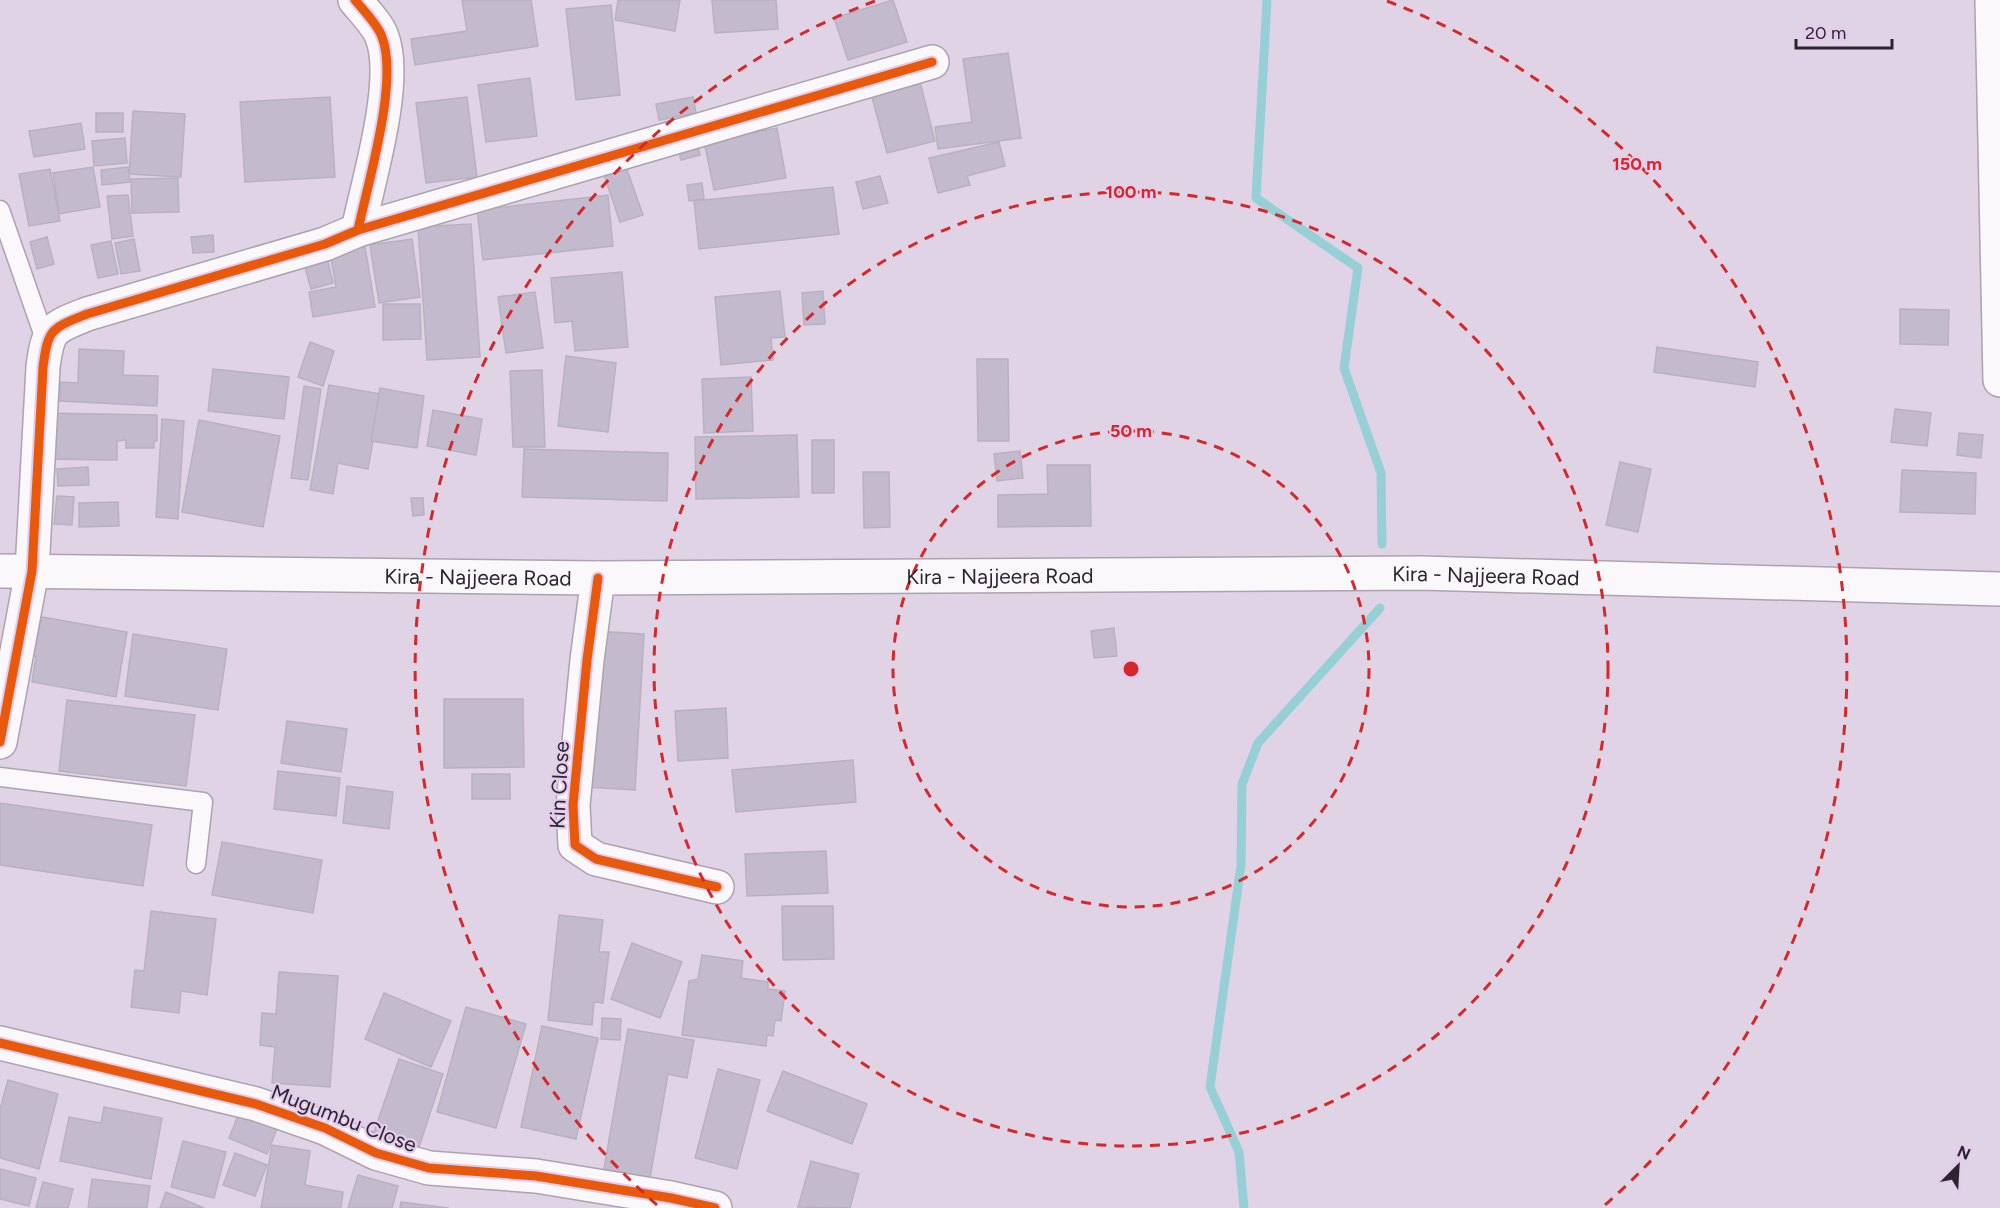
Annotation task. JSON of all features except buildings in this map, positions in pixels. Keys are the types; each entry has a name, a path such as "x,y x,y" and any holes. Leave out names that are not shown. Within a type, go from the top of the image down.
{"street":[{"path":"1992,0 2000,380"},
{"path":"358,230 380,132 388,69 382,36 362,2"},
{"path":"0,742 32,571 46,342 58,325 87,314 325,244 358,230 932,62"},
{"name":"Kira - Najjeera Road","path":"0,571 598,578 1421,573 2000,589"},
{"name":"Kin Close","path":"598,578 587,660 573,805 575,845 596,859 717,888"},
{"name":"Mugumbu Close","path":"0,1043 256,1104 325,1128 376,1153 429,1168 536,1176 671,1198 715,1208"}],"lane":[{"path":"0,210 46,342"},
{"path":"0,777 203,802 196,864"}],"waterway":[{"path":"1267,0 1256,198 1358,268 1344,368 1381,473 1382,544"},
{"path":"1244,1208 1239,1152 1210,1087 1241,865 1242,784 1258,743 1380,608"}],"cycle path":[{"path":"0,742 32,571 43,367 50,337 59,327 87,314 325,244 358,230 380,132 387,79 386,56 380,32 355,0"},
{"path":"358,230 932,62"},
{"path":"598,578 587,660 573,805 575,845 596,859 717,887"},
{"path":"0,1043 256,1104 325,1128 376,1153 429,1168 536,1176 671,1198 715,1208"}]}
